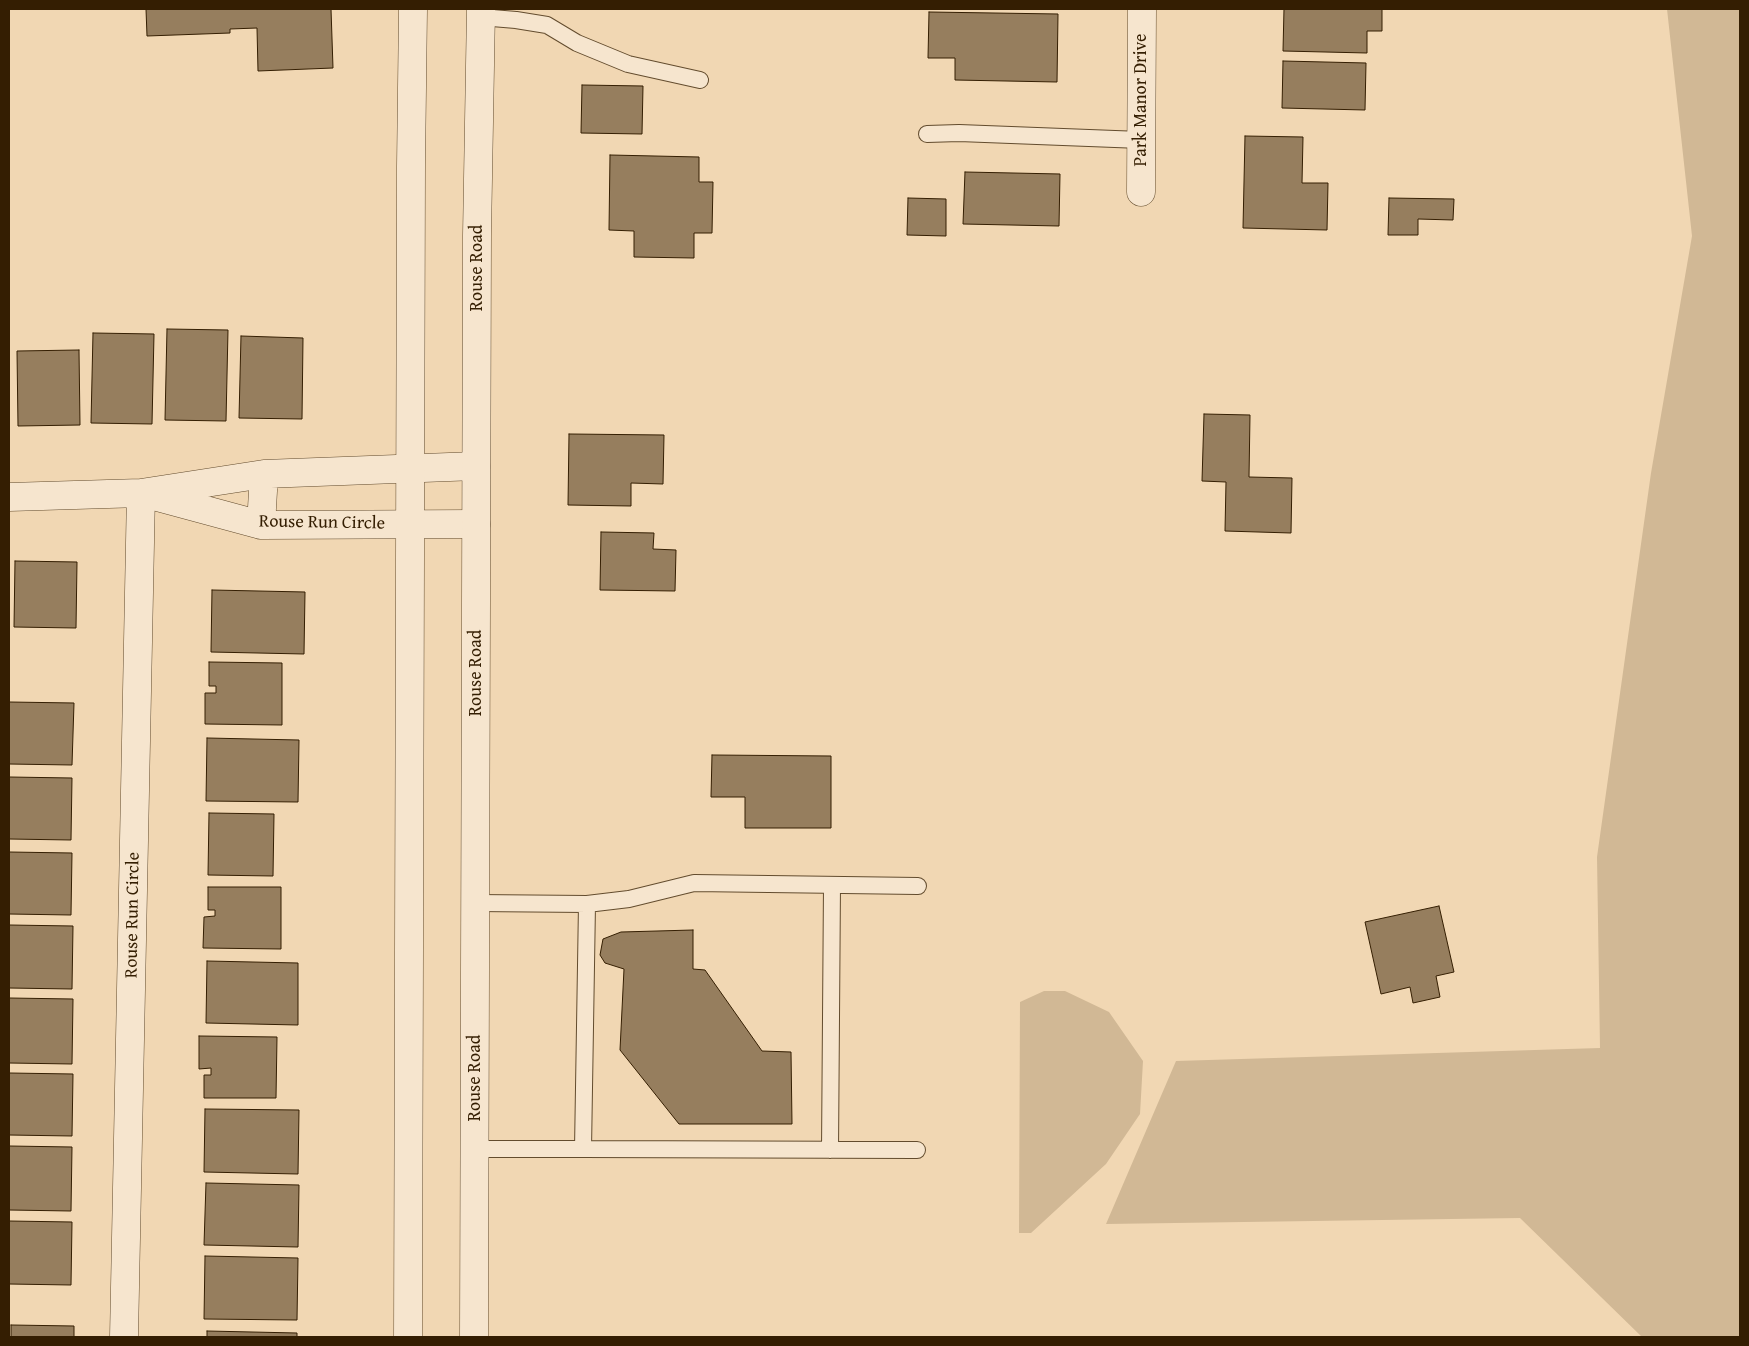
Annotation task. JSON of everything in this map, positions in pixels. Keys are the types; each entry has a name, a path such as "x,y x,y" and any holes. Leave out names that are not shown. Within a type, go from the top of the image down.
{"street":[{"path":"408,1337 411,166 414,9"},
{"name":"Park Manor Drive","path":"1141,192 1142,9"},
{"name":"Rouse Road","path":"474,1337 477,236 480,13"},
{"name":"Rouse Run Circle","path":"9,497 141,493 264,474 476,466"},
{"path":"261,525 264,474"},
{"name":"Rouse Run Circle","path":"141,493 261,525 476,524"},
{"name":"Rouse Run Circle","path":"124,1337 141,493"}],"lane":[{"path":"480,13 547,26 576,43 628,64 700,80"},
{"path":"927,134 959,133 1141,140"},
{"path":"475,903 587,904 629,899 694,883 918,886"},
{"path":"830,1150 832,884"},
{"path":"583,1149 587,904"},
{"path":"475,1149 917,1150"}],"shaded area":[{"path":"1667,9 1740,9 1740,1337 1642,1337 1520,1218 1106,1224 1176,1061 1600,1048 1597,857 1651,473 1692,236"},
{"path":"1044,991 1065,991 1109,1012 1143,1061 1140,1114 1106,1164 1031,1233 1019,1233 1020,1002"}],"building":[{"path":"146,9 331,9 333,68 258,71 257,28 230,29 230,33 147,36"},
{"path":"1284,9 1382,9 1382,31 1367,31 1367,53 1283,51"},
{"path":"929,12 1058,14 1057,82 955,80 955,58 928,58"},
{"path":"1283,61 1366,63 1365,110 1282,108"},
{"path":"582,85 643,86 642,134 581,133"},
{"path":"1245,136 1303,137 1302,183 1328,183 1327,230 1243,228"},
{"path":"610,155 699,157 699,182 713,182 712,233 694,233 694,258 634,257 634,231 609,230"},
{"path":"965,172 1060,174 1059,226 963,224"},
{"path":"908,198 946,199 946,236 907,235"},
{"path":"1389,198 1454,199 1453,220 1418,219 1418,235 1388,235"},
{"path":"167,329 228,330 226,421 165,420"},
{"path":"93,333 154,334 152,424 91,423"},
{"path":"241,336 303,338 302,419 239,418"},
{"path":"79,350 80,425 18,426 17,351"},
{"path":"1204,414 1250,415 1249,477 1292,478 1291,533 1225,531 1226,482 1202,481"},
{"path":"569,434 664,435 663,484 631,483 631,506 568,505"},
{"path":"601,532 654,533 653,549 676,550 675,591 600,590"},
{"path":"15,561 77,562 76,628 14,627"},
{"path":"212,590 305,592 304,654 211,652"},
{"path":"209,662 282,663 282,725 205,724 205,693 216,693 216,686 209,686"},
{"path":"9,702 74,703 72,765 9,764"},
{"path":"207,738 299,740 298,802 206,801"},
{"path":"712,755 831,756 831,828 745,828 745,797 711,797"},
{"path":"9,777 72,778 71,840 9,839"},
{"path":"209,813 274,814 273,876 208,875"},
{"path":"9,852 72,853 71,915 9,914"},
{"path":"208,887 281,887 281,949 203,948 204,917 215,916 215,910 208,910"},
{"path":"1439,906 1454,972 1436,976 1440,997 1413,1003 1410,987 1381,994 1365,922"},
{"path":"9,925 73,926 72,989 9,988"},
{"path":"693,930 693,969 705,970 762,1051 791,1052 792,1124 679,1124 620,1050 624,969 605,963 600,955 603,939 621,932"},
{"path":"207,961 298,963 298,1025 206,1023"},
{"path":"9,998 73,999 72,1064 9,1063"},
{"path":"199,1036 277,1037 276,1098 204,1098 204,1075 211,1075 211,1068 199,1069"},
{"path":"9,1073 73,1074 72,1136 9,1135"},
{"path":"205,1109 299,1110 298,1174 204,1172"},
{"path":"9,1146 72,1147 71,1211 9,1210"},
{"path":"206,1183 299,1185 298,1247 204,1245"},
{"path":"9,1221 72,1222 71,1285 9,1284"},
{"path":"205,1256 298,1258 297,1320 204,1319"},
{"path":"11,1325 74,1326 74,1337 11,1337"},
{"path":"207,1331 297,1333 297,1337 207,1337"}]}
